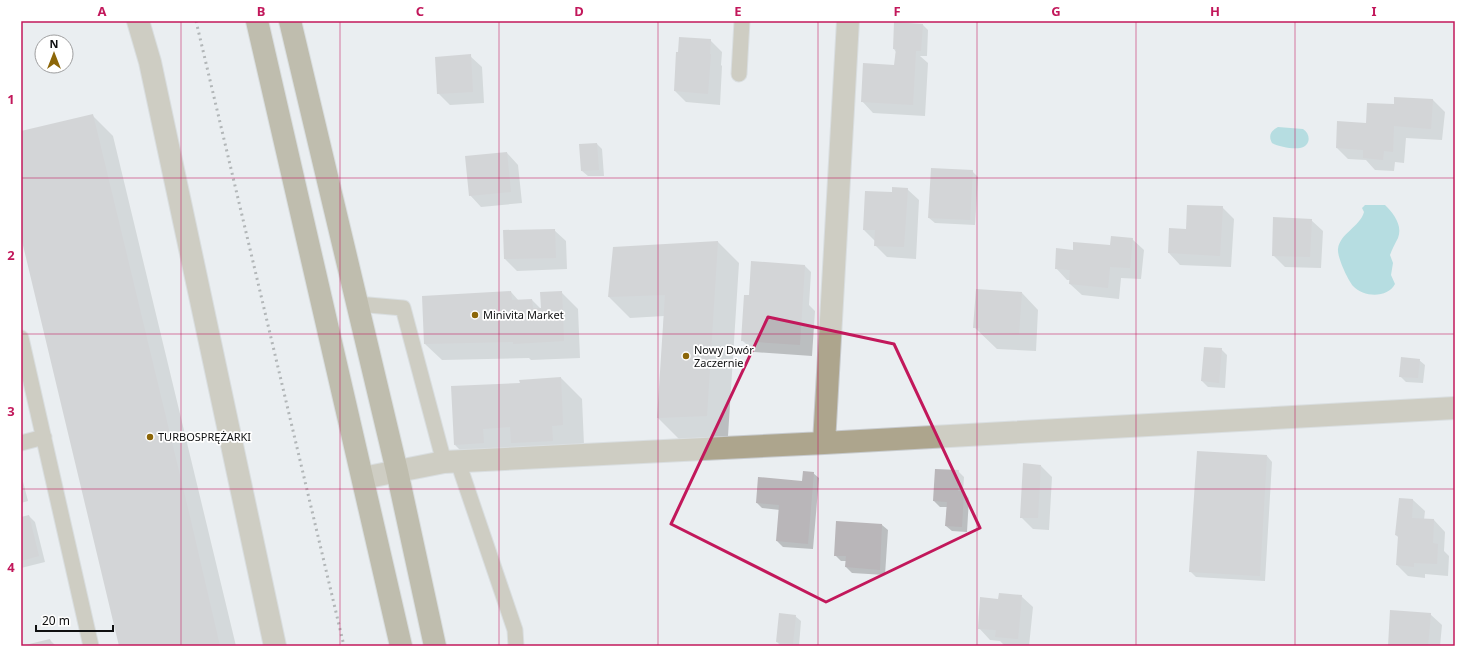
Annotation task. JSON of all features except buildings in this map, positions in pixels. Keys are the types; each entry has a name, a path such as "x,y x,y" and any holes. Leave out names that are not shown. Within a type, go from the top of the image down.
{"main road":[{"path":"257,21 401,646"},
{"path":"290,21 397,471 435,646"}],"street":[{"path":"138,21 151,70 275,646"},
{"path":"824,443 848,21"},
{"path":"363,478 451,462 1455,408"}],"lane":[{"path":"739,74 742,21"},
{"path":"357,304 403,308 451,462 515,630 516,646"},
{"path":"21,338 91,646"},
{"path":"21,443 44,438"}],"highlighted area":[{"path":"768,317 894,344 980,528 826,602 671,524"}],"water":[{"path":"1278,127 1303,129 1306,131 1309,140 1304,147 1300,148 1282,147 1272,143 1270,138 1271,134"},
{"path":"1365,205 1385,205 1394,216 1399,228 1398,238 1390,255 1393,263 1391,275 1395,284 1392,289 1387,292 1376,295 1363,293 1353,286 1343,268 1338,253 1342,239 1359,222 1364,212 1362,208"}],"railway":[{"path":"196,21 344,646"}],"place":[{"name":"Minivita Market","path":"475,315"},
{"name":"Nowy Dwór Zaczernie","path":"686,356"},
{"name":"TURBOSPRĘŻARKI","path":"150,437"}]}
